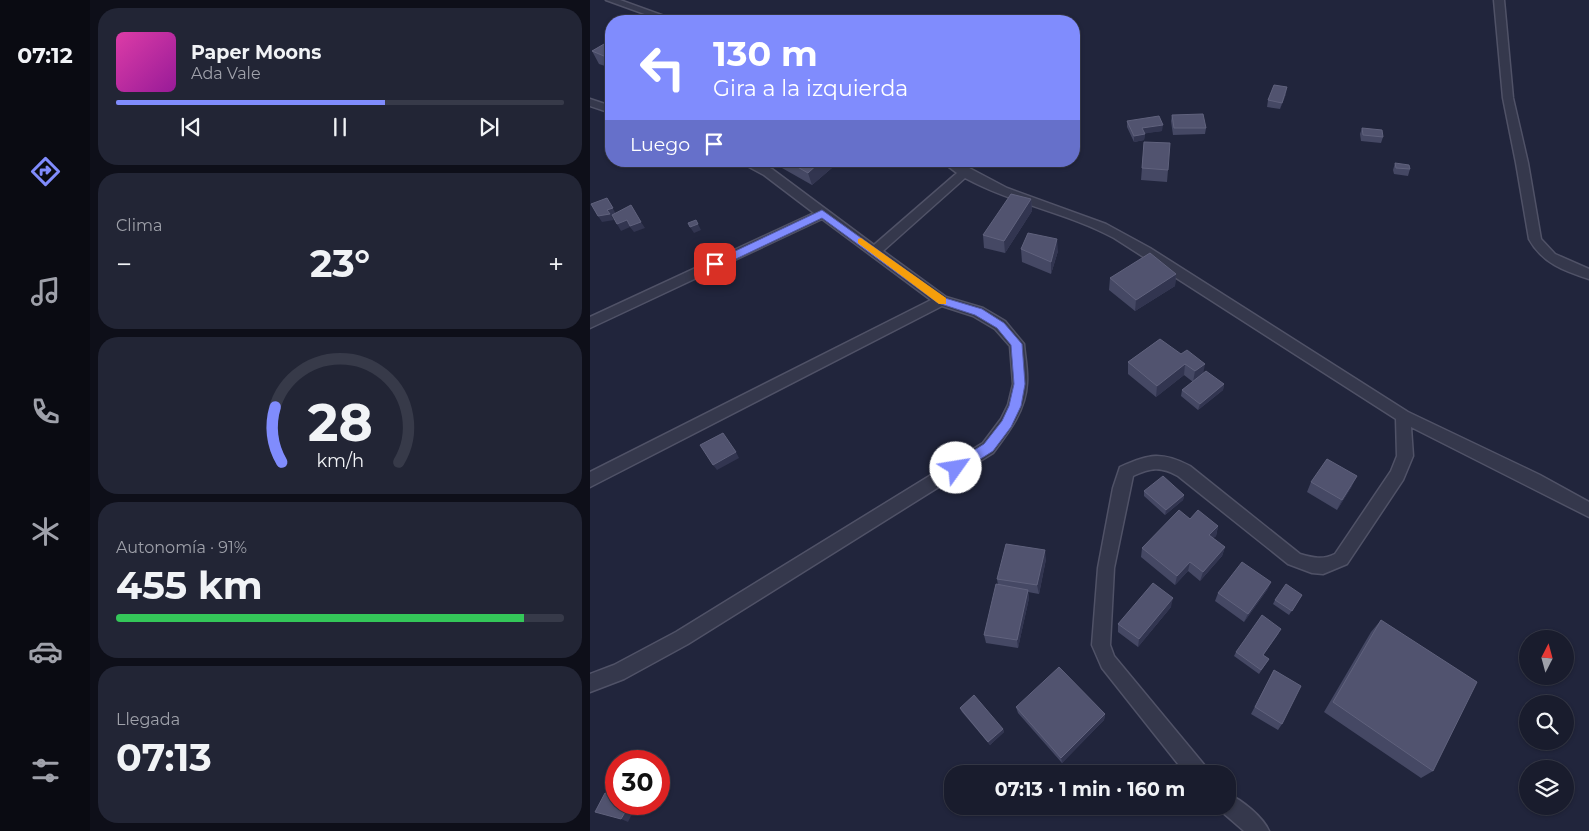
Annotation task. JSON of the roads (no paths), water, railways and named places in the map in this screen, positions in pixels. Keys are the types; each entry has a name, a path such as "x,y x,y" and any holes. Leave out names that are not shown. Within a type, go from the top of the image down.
{"street":[{"path":"611,0 655,15"},
{"path":"1499,0 1508,98 1522,163 1535,239 1539,250 1554,260 1589,274"},
{"path":"590,102 605,108"},
{"path":"590,683 618,673 682,638 988,448 1007,423 1015,406 1020,384 1017,344 1000,325 978,312 941,301 768,172 757,167"},
{"path":"957,167 996,188 1105,228 1146,252 1403,416 1534,480 1589,510"},
{"path":"875,251 965,172"},
{"path":"590,323 822,214"},
{"path":"590,480 941,301"},
{"path":"1192,765 1108,662 1101,645 1106,568 1121,488 1126,472 1157,460 1168,462 1184,471 1294,559 1315,568 1330,565 1341,559 1397,475 1404,456 1403,416"},
{"path":"1236,811 1259,831"}]}
